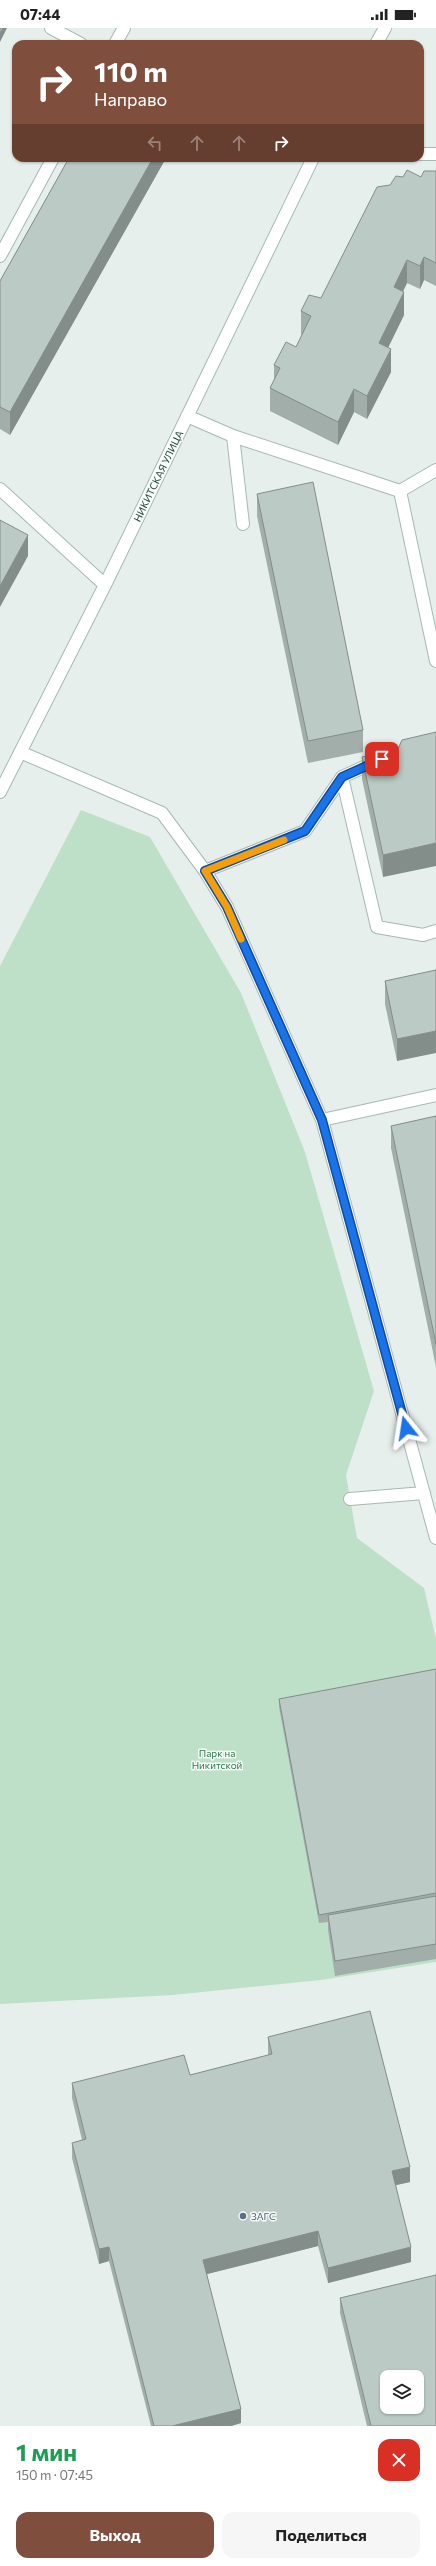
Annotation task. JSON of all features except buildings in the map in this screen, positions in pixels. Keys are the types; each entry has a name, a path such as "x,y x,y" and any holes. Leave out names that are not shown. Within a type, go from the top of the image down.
{"street":[{"path":"51,28 74,40"},
{"path":"117,40 124,28"},
{"path":"378,40 385,28"},
{"path":"424,154 436,154"},
{"path":"0,256 51,162"},
{"name":"НИКИТСКАЯ УЛИЦА","path":"0,792 105,585 311,162"},
{"path":"187,416 233,436 400,491 436,470"},
{"path":"233,436 243,524"},
{"path":"0,489 105,585"},
{"path":"400,491 436,661"},
{"path":"20,752 162,813 205,871 227,907 322,1120 436,1538"},
{"path":"205,871 305,831 342,777 389,756"},
{"path":"342,777 377,927 423,935 436,931"},
{"path":"322,1120 436,1095"},
{"path":"350,1499 424,1493"}],"green space":[{"name":"Парк на Никитской","path":"81,810 150,837 241,993 305,1152 374,1391 346,1475 357,1538 424,1588 436,1639 436,1962 321,1980 173,1995 0,2004 0,966"}],"slow traffic":[{"path":"241,939 227,907 205,871 284,840"}],"place":[{"name":"ЗАГС","path":"243,2216"}],"route":[{"path":"382,759 342,777 305,831 205,871 227,907 322,1120 406,1428"}]}
